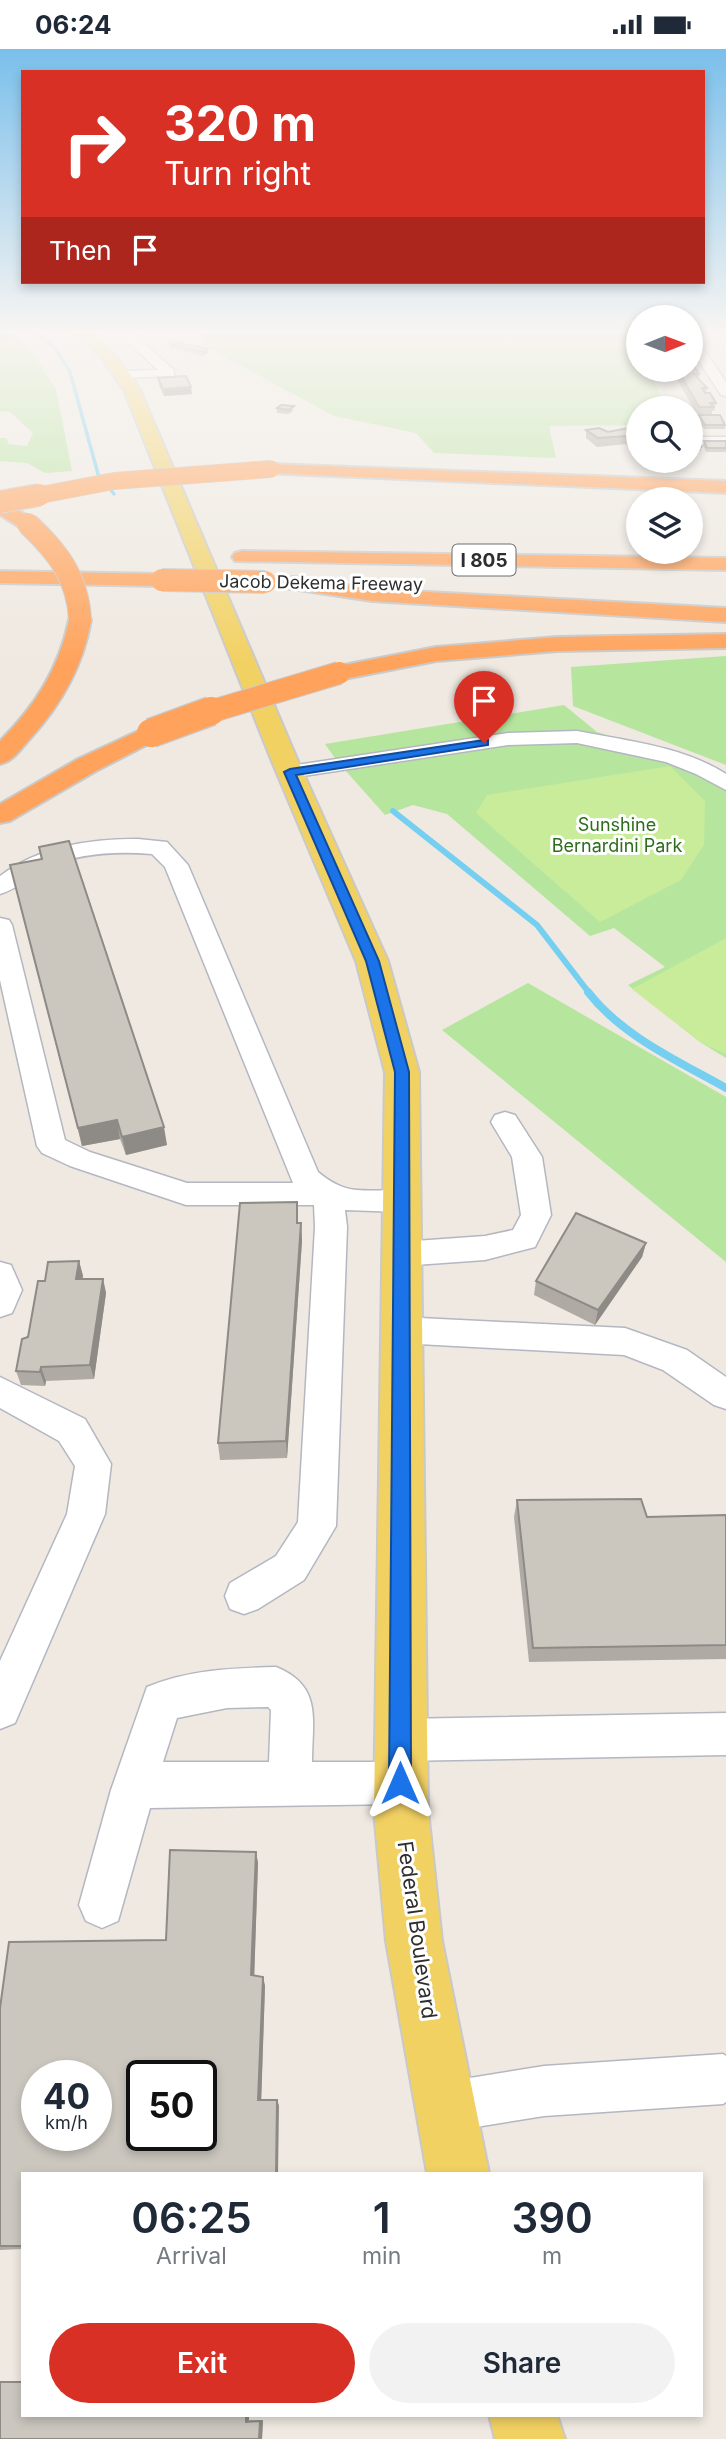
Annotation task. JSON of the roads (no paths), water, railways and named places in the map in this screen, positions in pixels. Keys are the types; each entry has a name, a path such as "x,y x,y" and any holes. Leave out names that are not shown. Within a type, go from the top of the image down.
{"highway":[{"path":"0,504 114,481 271,470 726,488"},
{"path":"373,472 726,497"},
{"path":"0,504 28,524 62,557 72,574 77,591 80,620 74,653 57,689 31,724 0,756"},
{"path":"28,554 84,555"},
{"name":"Jacob Dekema Freeway","path":"179,556 726,564"},
{"path":"476,560 726,556"},
{"name":"Jacob Dekema Freeway","path":"0,577 633,589"},
{"path":"294,583 372,595 726,615"},
{"path":"0,815 87,765 150,733 240,701 340,673 436,655 543,645 726,641"}],"main road":[{"name":"Federal Boulevard","path":"151,441 372,961 402,1072 400,1783 414,1941 458,2172"},
{"path":"524,2417 530,2439"}],"street":[{"path":"703,441 726,441"},
{"path":"290,772 508,739 577,737 672,757 704,769 726,783"},
{"path":"0,887 13,876 46,859 84,848 122,843 159,847 176,865 306,1179 328,1194"},
{"path":"0,925 52,1146 80,1159 186,1194 328,1194 354,1201 401,1201"},
{"path":"401,1254 485,1248 523,1239 536,1215 527,1157 505,1122"},
{"path":"244,1596 290,1568 317,1527 331,1227 328,1194"},
{"path":"0,1274 6,1290 0,1304"},
{"path":"400,1330 625,1342 675,1360 726,1395"},
{"path":"0,1391 72,1430 93,1465 86,1514 0,1708"},
{"path":"102,1905 133,1790 162,1701 228,1688 276,1687 292,1702 290,1783"},
{"path":"400,1740 726,1734"},
{"path":"133,1790 159,1784 400,1783"},
{"path":"445,2107 544,2091 723,2079"}],"waterway":[{"path":"89,441 98,474 114,494"},
{"path":"393,811 537,925 590,994"},
{"path":"588,992 602,1008 634,1035 726,1088"}],"park label":[{"name":"Sunshine Bernardini Park","path":"617,836"}]}
